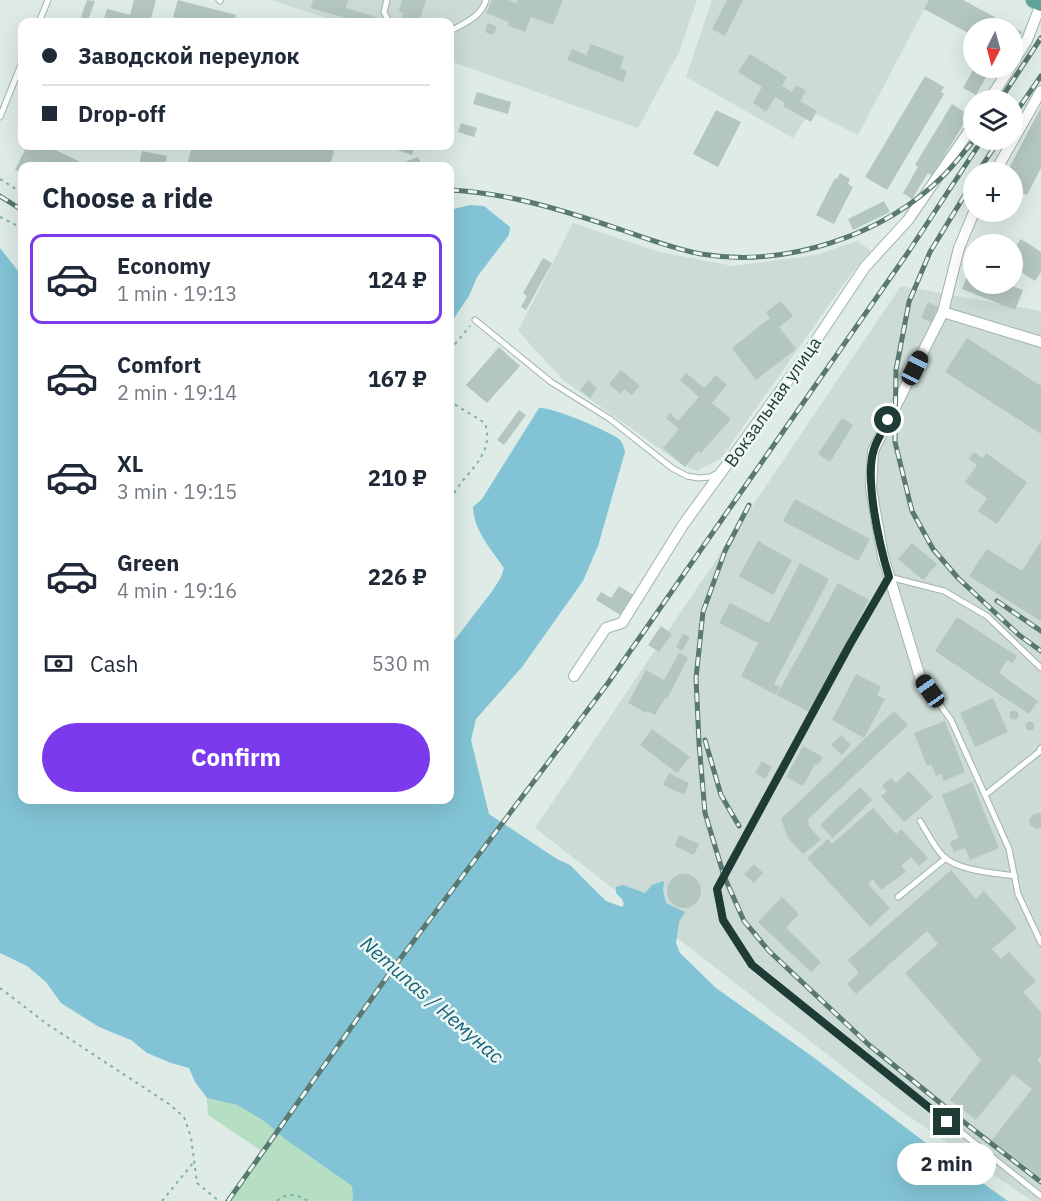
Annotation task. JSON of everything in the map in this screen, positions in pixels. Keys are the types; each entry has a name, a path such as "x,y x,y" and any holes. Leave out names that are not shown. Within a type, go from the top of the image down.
{"main road":[{"path":"1034,0 1041,3"}],"street":[{"path":"1023,46 1041,3"},
{"path":"1001,162 1041,91"},
{"name":"Вокзальная улица","path":"574,676 606,628 622,623 683,525 805,357 865,267 908,220 963,140"},
{"path":"920,677 883,556 871,488 873,451 943,312 959,248 970,222"},
{"path":"943,312 1041,342"}],"lane":[{"path":"41,18 48,0"},
{"path":"387,0 384,12 387,18"},
{"path":"454,29 472,20 484,6 486,0"},
{"path":"0,117 18,72"},
{"path":"475,320 551,382 610,419 672,468 687,476 699,478 710,477 724,470"},
{"path":"1041,668 987,616 944,591 889,577 717,889 723,920 752,965 1041,1196"},
{"path":"920,677 951,720 1009,849 1018,894 1041,943"},
{"path":"985,795 1041,748"},
{"path":"920,821 946,858 967,868 1015,876"},
{"path":"898,897 946,858"}],"path":[{"path":"0,179 18,190"},
{"path":"0,217 18,226"},
{"path":"454,345 475,320"},
{"path":"454,404 485,423 488,430 483,454 454,496"},
{"path":"0,988 47,1024 169,1104 184,1117 191,1137 197,1184 219,1201"},
{"path":"162,1201 194,1162"},
{"path":"277,1201 286,1195 294,1194 308,1201"}],"shaded area":[{"path":"271,0 697,0 679,52 638,128 454,62 454,18 327,18"},
{"path":"712,0 929,0 858,135 810,111 793,138 686,77"},
{"path":"573,223 659,252 733,266 816,255 857,241 871,251 850,275 721,458 697,471 680,463 563,380 518,331"},
{"path":"901,286 1041,311 1041,1201 1032,1201 894,1106 535,828"}],"green space":[{"path":"207,1098 237,1105 264,1121 285,1139 352,1186 353,1201 228,1201 263,1152 208,1115"}],"water":[{"path":"470,205 484,206 510,227 509,235 477,277 469,296 454,318 454,209"},
{"name":"Nemunas / Немунас","path":"0,248 18,271 18,804 454,804 454,641 493,590 504,568 480,532 473,507 482,499 539,408 580,420 619,439 625,452 598,546 583,581 522,667 476,719 471,740 489,814 557,859 570,865 606,901 622,907 624,904 616,893 616,887 623,885 645,893 652,885 664,881 663,891 666,903 685,912 679,922 676,943 680,953 716,988 1008,1201 353,1201 352,1186 285,1139 264,1121 237,1105 207,1098 195,1082 189,1068 147,1053 131,1040 99,1027 61,1003 46,982 27,966 0,953"}],"building":[{"path":"87,0 95,1 89,18 81,17"},
{"path":"134,0 156,0 151,18 104,18 107,9 130,15"},
{"path":"178,0 236,15 235,18 173,17"},
{"path":"313,0 348,0 346,8 379,18 346,18 311,8"},
{"path":"402,0 426,0 420,18 402,18 403,13 399,11"},
{"path":"492,0 508,0 516,3 517,0 563,0 553,25 531,17 525,32 507,25 509,22 486,13"},
{"path":"727,0 743,0 725,36 712,29"},
{"path":"929,0 963,0 996,18 963,18 963,30 924,9"},
{"path":"488,23 497,27 493,35 485,32"},
{"path":"591,44 624,57 620,68 627,71 623,82 567,60 572,49 586,55"},
{"path":"750,54 787,77 782,86 792,92 796,85 806,91 800,101 817,111 811,122 783,106 785,103 775,97 766,112 753,103 762,87 738,72"},
{"path":"925,76 944,87 941,92 944,94 887,190 865,177"},
{"path":"968,78 985,78 979,90 963,88"},
{"path":"477,92 511,102 508,114 473,104"},
{"path":"952,104 963,111 963,125 932,176 928,173 912,199 903,193 918,167 915,165"},
{"path":"1041,107 1041,168 1027,195 1023,193 1023,162 1012,162 1019,150 1023,150 1023,141"},
{"path":"716,110 741,122 718,167 693,154"},
{"path":"461,123 477,128 474,137 458,132"},
{"path":"25,150 55,150 81,162 19,162"},
{"path":"191,150 334,150 331,162 188,162"},
{"path":"397,150 414,150 412,155"},
{"path":"142,151 167,156 166,162 140,162"},
{"path":"418,157 420,162 405,162"},
{"path":"840,173 850,179 848,184 853,187 834,224 816,215 835,178 837,179"},
{"path":"884,201 890,212 853,230 848,219"},
{"path":"1023,240 1041,252 1041,272 1035,281 1023,273"},
{"path":"543,258 552,263 526,310 521,307 527,296 523,293"},
{"path":"975,294 1021,294 1015,310"},
{"path":"781,301 793,316 779,327 796,349 756,380 732,348 770,318 766,312"},
{"path":"928,302 938,307 931,322 921,318"},
{"path":"967,338 1041,386 1041,434 945,372"},
{"path":"499,347 520,366 487,403 466,385"},
{"path":"621,370 640,386 632,395 624,389 621,394 609,384"},
{"path":"686,373 704,388 716,375 727,385 712,403 731,419 701,453 698,451 685,467 663,448 679,429 666,418 670,413 678,421 699,397 680,380"},
{"path":"588,380 597,388 590,398 580,390"},
{"path":"519,410 526,415 504,445 497,440"},
{"path":"842,418 853,425 830,462 818,454"},
{"path":"974,452 983,458 986,453 1027,482 997,524 978,511 987,498 965,482 977,465 969,459"},
{"path":"795,499 870,539 858,561 783,521"},
{"path":"758,541 792,560 773,595 739,576"},
{"path":"1041,541 1041,621 969,576 987,549 1022,571"},
{"path":"912,543 937,564 923,580 898,559"},
{"path":"800,563 829,579 774,684 780,687 776,695 741,676 758,643 719,623 730,603 769,623"},
{"path":"838,583 869,600 809,712 777,695"},
{"path":"619,586 633,595 624,608 627,610 622,616 596,600 601,592 611,598"},
{"path":"957,617 1017,656 1013,663 1007,660 999,673 1038,701 1029,714 935,651"},
{"path":"661,626 672,634 659,652 648,645"},
{"path":"683,634 690,637 682,651 676,647"},
{"path":"679,653 688,658 667,699 665,698 655,715 647,711 646,713 628,703 646,670 664,680"},
{"path":"856,674 881,687 877,695 885,699 864,738 832,720"},
{"path":"993,698 1008,732 975,747 960,713"},
{"path":"1014,710 1019,715 1014,720 1009,715"},
{"path":"894,711 908,725 808,819 809,826 821,840 803,854 788,838 781,819"},
{"path":"945,721 965,772 944,781 941,774 936,776 931,764 927,766 914,733"},
{"path":"1030,721 1035,726 1030,731 1025,726"},
{"path":"652,729 690,757 677,773 640,745"},
{"path":"841,735 851,745 842,755 831,745"},
{"path":"803,746 823,757 818,765 815,764 803,786 786,777"},
{"path":"762,761 772,767 765,779 755,773"},
{"path":"909,771 933,797 904,822 881,796 887,791 882,786 891,778 896,783"},
{"path":"669,773 689,783 684,795 663,785"},
{"path":"972,782 999,848 970,860 965,848 954,852 950,842 959,838 942,795"},
{"path":"860,787 872,800 833,838 820,825"},
{"path":"873,808 896,834 901,829 928,858 919,866 911,857 901,866 906,872 881,890 873,879 868,884 890,908 870,927 807,858 828,839 832,844"},
{"path":"1033,814 1041,814 1041,828 1037,829 1030,825 1029,820"},
{"path":"679,835 699,844 694,855 675,846"},
{"path":"754,864 763,873 754,883 744,874"},
{"path":"951,870 976,899 984,891 1017,928 992,949 1001,959 1009,952 1036,981 1023,992 1041,1012 1041,1056 1037,1060 1041,1064 1041,1178 992,1140 1032,1089 1013,1074 976,1120 950,1100 981,1060 905,973 938,944 927,931 856,994 847,984 859,973 848,960"},
{"path":"684,874 696,879 701,891 696,903 684,908 672,903 667,891 672,879"},
{"path":"782,897 799,914 786,928 821,962 811,972 758,922"}],"railway":[{"path":"1007,90 1041,38"},
{"path":"1023,102 1041,76"},
{"path":"454,190 494,195 537,204 671,247 701,254 733,257 766,256 831,243 893,215 944,175 966,150"},
{"path":"228,1201 394,967 608,683 909,251 975,150"},
{"path":"985,162 992,150"},
{"path":"0,196 18,207"},
{"path":"963,198 930,252 909,302 896,370 895,442 912,511 933,549 958,578 1019,635 1041,651"},
{"path":"749,505 725,551 703,612 696,678 705,813 724,876 744,921 769,951 869,1045 1041,1182"},
{"path":"997,601 1041,631"},
{"path":"705,740 721,795 739,826"}],"route":[{"path":"888,420 873,451 871,488 889,577 717,889 723,920 752,965 947,1122"}]}
